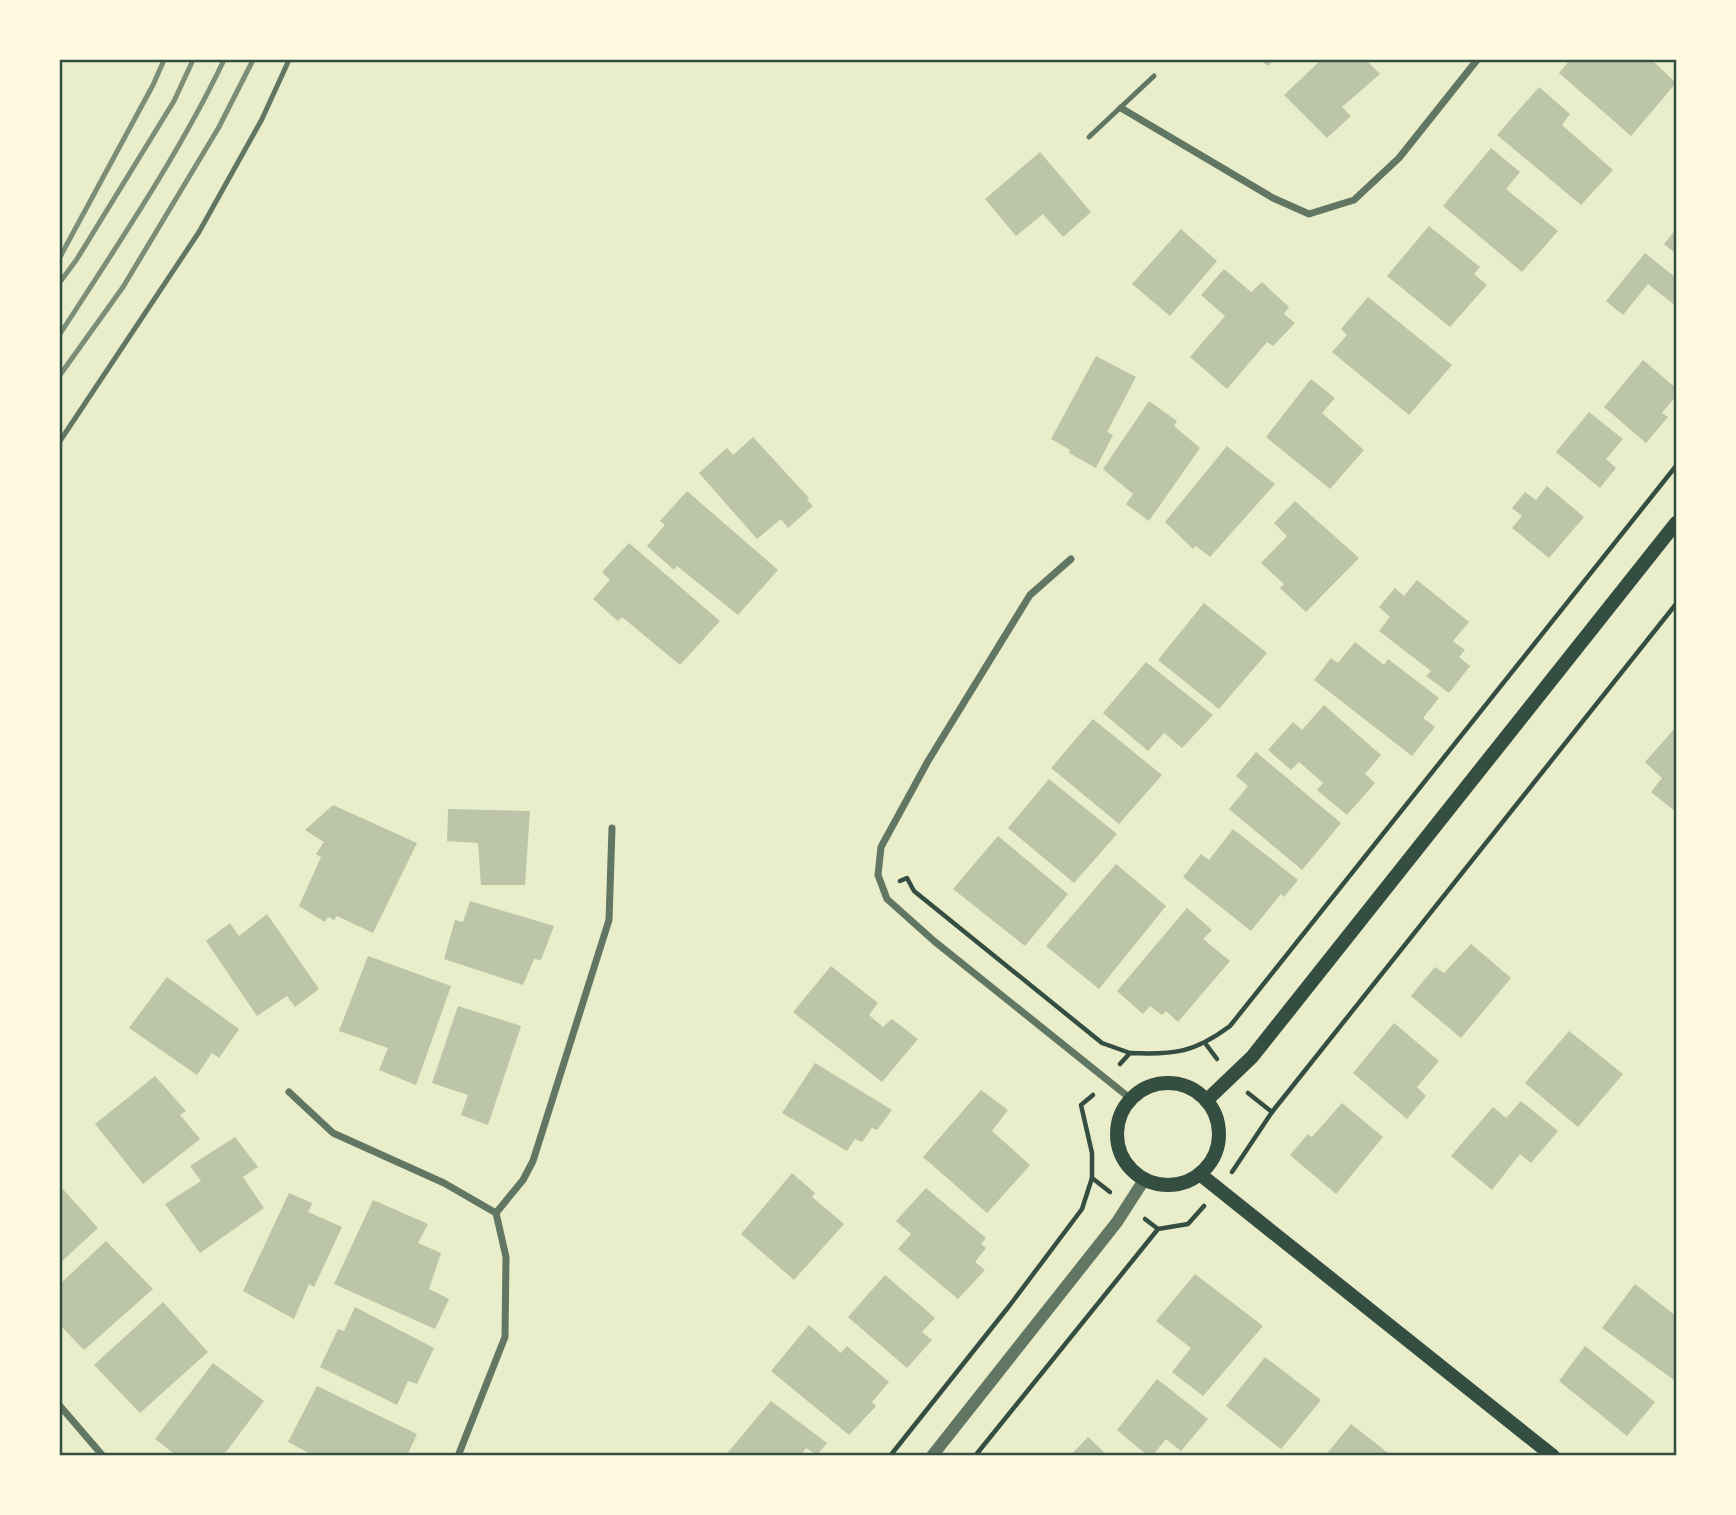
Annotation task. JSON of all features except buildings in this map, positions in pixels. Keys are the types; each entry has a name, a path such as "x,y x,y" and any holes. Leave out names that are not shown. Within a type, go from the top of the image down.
{"main road":[{"path":"1207,1100 1252,1057 1676,523"},
{"path":"1169,1083 1187,1087 1207,1100 1215,1112 1219,1141 1216,1155 1201,1175 1178,1185 1160,1185 1144,1180 1130,1169 1117,1143 1117,1129 1121,1115 1131,1099 1151,1086 1169,1083"},
{"path":"1201,1175 1553,1455"}],"street":[{"path":"1121,108 1273,198 1309,214 1354,200 1399,158 1477,60"},
{"path":"1071,559 1030,595 928,761 881,848 878,875 887,899 934,941 1131,1099"},
{"path":"496,1213 523,1180 533,1161 609,920 612,828"},
{"path":"289,1092 333,1133 444,1183 496,1213 506,1257 505,1337 458,1455"},
{"path":"932,1455 1129,1205 1144,1180"},
{"path":"60,1406 103,1455"}],"lane":[{"path":"60,441 199,232 262,119 289,60"},
{"path":"1089,137 1154,76"}],"path":[{"path":"883,888 907,878 914,891 1102,1043 1130,1053 1164,1055 1213,1039 1230,1027 1676,466"},
{"path":"975,1455 1158,1229 1188,1224 1218,1189 1245,1155 1272,1112 1676,604"},
{"path":"890,1455 1010,1305 1082,1209 1092,1178 1092,1153 1081,1105 1130,1053"},
{"path":"1092,1178 1158,1229"}],"railway":[{"path":"60,257 164,60"},
{"path":"60,282 77,259 174,101 193,60"},
{"path":"60,334 167,165 224,60"},
{"path":"60,375 123,287 219,127 253,60"}]}
